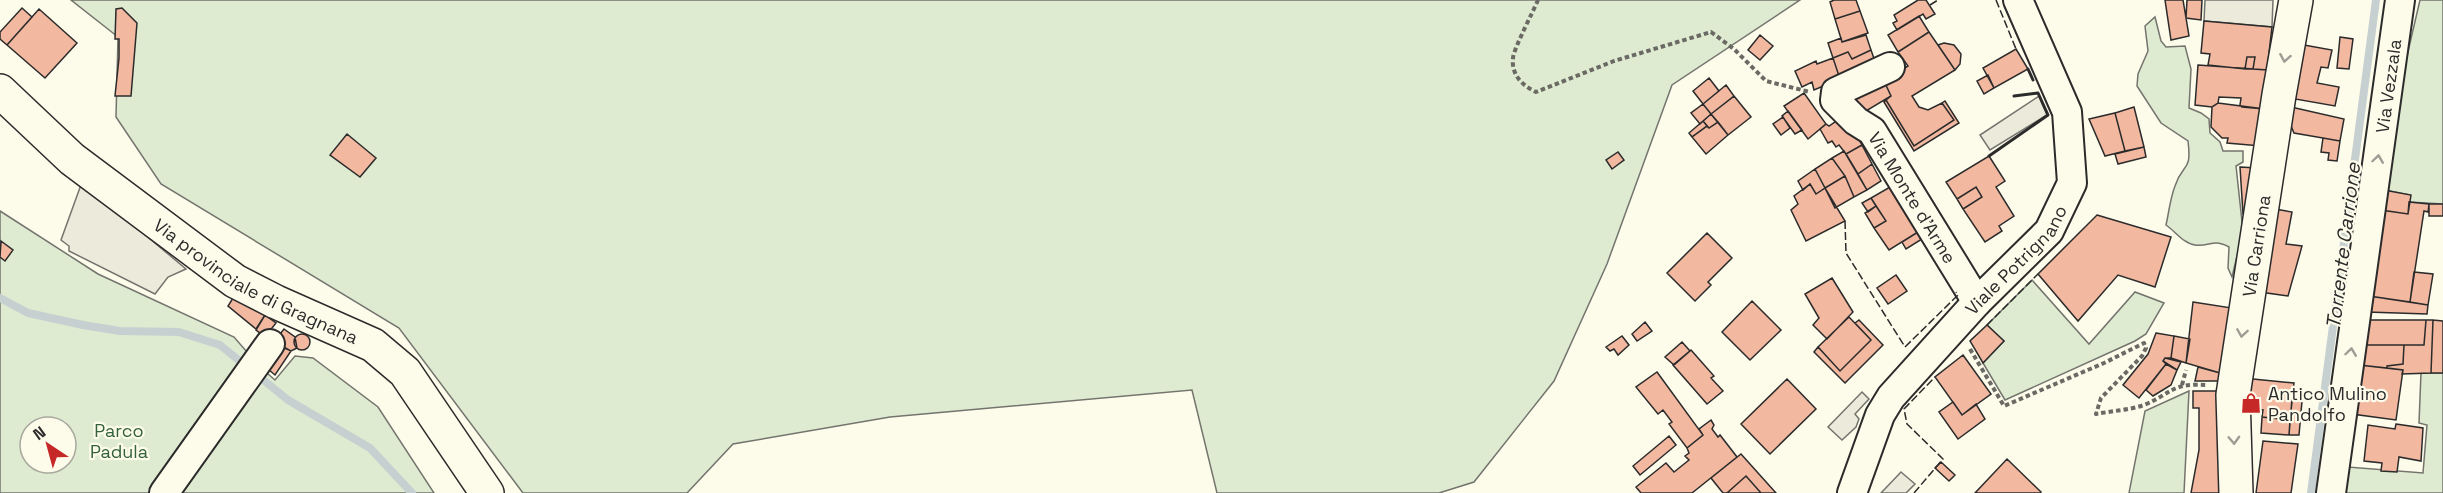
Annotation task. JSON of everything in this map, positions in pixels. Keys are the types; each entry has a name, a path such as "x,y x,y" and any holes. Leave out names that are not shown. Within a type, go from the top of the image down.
{"main road":[{"name":"Via Carriona","path":"2236,493 2234,386 2296,0"},
{"name":"Via provinciale di Gragnana","path":"0,91 72,159 235,281 276,302 373,345 405,372 487,493"}],"street":[{"name":"Viale Potrignano","path":"1852,493 1880,414 1891,397 1977,302 2049,231 2072,183 2067,112 2018,0"},
{"name":"Via Vezzala","path":"2331,493 2400,0"},
{"path":"1835,100 1836,92 1890,67"},
{"name":"Via Monte d'Arme","path":"1835,100 1856,121 1872,131 1977,302"},
{"path":"164,493 270,344"}],"path":[{"path":"1538,0 1512,58 1516,77 1526,87 1536,92 1614,61 1711,32 1734,49 1766,81 1808,90 1817,99 1835,100"},
{"path":"1965,340 2004,405 2144,344 2146,348 2142,356 2101,398 2096,414 2144,405 2181,385 2234,386"},
{"path":"2181,385 2186,370"}],"green space":[{"path":"71,0 1800,0 1672,85 1607,264 1554,381 1474,482 1439,493 1217,493 1192,390 890,417 733,444 687,493 523,493 399,328 161,184 116,117 118,37"},
{"path":"2420,0 2443,0 2443,204 2409,202 2410,195 2384,190 2403,73"},
{"path":"2155,17 2161,41 2166,47 2185,46 2191,69 2189,108 2209,119 2210,133 2220,142 2223,151 2243,151 2243,162 2236,166 2243,231 2232,277 2228,268 2229,247 2219,243 2191,244 2166,225 2173,191 2188,163 2189,151 2188,141 2161,123 2137,86 2138,74 2148,51 2145,26"},
{"name":"Parco Padula","path":"0,211 98,274 234,337 260,367 275,380 295,356 313,358 378,407 434,493 0,493"},
{"path":"2032,280 2089,344 2135,292 2164,303 2146,334 2135,341 2005,400 1983,363 2004,341 1987,325"},
{"path":"2421,373 2443,373 2443,493 2344,493 2348,467 2423,473 2427,425 2419,423"},
{"path":"2189,391 2184,493 2129,493 2145,411"}],"shaded area":[{"path":"2205,0 2273,0 2272,27 2204,21"},
{"path":"2039,96 2047,115 1990,150 1980,135"},
{"path":"82,182 186,269 168,277 155,294 69,251 69,246 61,240"},
{"path":"1862,392 1869,399 1855,414 1859,419 1856,427 1842,440 1828,427"},
{"path":"1901,472 1915,484 1906,493 1881,493"}],"building":[{"path":"1856,0 1860,11 1835,19 1830,2"},
{"path":"1918,0 1926,0 1935,14 1926,19 1923,14 1897,30 1893,23 1897,21 1894,15"},
{"path":"2165,0 2183,0 2189,36 2171,40"},
{"path":"2187,0 2202,0 2201,20 2186,18"},
{"path":"22,8 32,17 7,45 0,39 0,32"},
{"path":"122,8 137,23 131,96 115,96 119,58 119,39 115,39 116,9"},
{"path":"39,9 77,43 45,78 7,45"},
{"path":"1860,11 1868,33 1842,42 1835,19"},
{"path":"1919,16 1929,32 1898,52 1888,35"},
{"path":"2204,21 2272,27 2267,70 2253,69 2255,57 2247,57 2245,69 2208,65 2210,54 2201,53"},
{"path":"1929,32 1955,70 1912,96 1919,107 1928,110 1942,103 1954,120 1914,146 1886,100 1891,96 1884,81 1908,66 1898,52"},
{"path":"1760,35 1773,46 1760,60 1748,50"},
{"path":"1866,35 1871,50 1852,59 1848,52 1833,58 1828,43 1841,38 1842,42"},
{"path":"2340,37 2353,39 2349,69 2337,68"},
{"path":"1944,43 1954,45 1961,54 1960,64 1955,70 1938,45"},
{"path":"2304,45 2332,50 2328,68 2321,67 2317,83 2339,87 2335,106 2295,99"},
{"path":"2016,49 2028,69 1994,88 1983,68"},
{"path":"1871,50 1877,67 1840,79 1833,58 1848,52 1852,59"},
{"path":"2247,57 2255,57 2253,69 2245,69"},
{"path":"1833,58 1840,79 1814,90 1812,82 1802,87 1795,71 1816,61 1817,64"},
{"path":"2198,65 2267,70 2264,109 2242,107 2241,98 2219,97 2218,103 2212,107 2195,105"},
{"path":"1988,75 1994,88 1984,94 1977,81"},
{"path":"1709,78 1719,91 1703,104 1693,91"},
{"path":"1884,81 1891,96 1856,117 1844,97"},
{"path":"1726,85 1734,96 1711,114 1703,104"},
{"path":"1804,93 1826,124 1808,139 1784,106"},
{"path":"1734,96 1751,117 1728,135 1711,114"},
{"path":"1886,100 1914,146 1954,120 1942,103 1945,101 1959,123 1914,151 1884,102"},
{"path":"2218,103 2264,109 2261,146 2227,143 2228,138 2222,138 2211,127 2212,107"},
{"path":"1703,104 1711,114 1700,124 1691,113"},
{"path":"2134,107 2144,147 2125,151 2115,113"},
{"path":"2291,107 2344,119 2340,141 2294,133 2288,119"},
{"path":"1788,111 1802,130 1795,134 1782,116"},
{"path":"2115,113 2125,151 2105,156 2089,119"},
{"path":"1711,114 1718,122 1709,128 1703,121"},
{"path":"1845,115 1862,145 1846,154 1839,145 1836,147 1832,141 1828,143 1820,129"},
{"path":"1783,117 1790,128 1781,135 1773,124"},
{"path":"1703,121 1707,126 1692,137 1689,133"},
{"path":"1718,122 1728,135 1706,154 1692,137 1707,126 1709,128"},
{"path":"347,134 376,158 360,177 330,155"},
{"path":"2323,138 2340,141 2337,161 2328,160 2329,153 2321,152"},
{"path":"1862,145 1872,164 1858,174 1846,154"},
{"path":"2144,147 2146,157 2118,164 2115,154"},
{"path":"1844,151 1867,190 1854,197 1845,176 1832,158"},
{"path":"1618,152 1624,160 1612,169 1606,160"},
{"path":"1989,156 2005,181 1996,187 2014,216 1999,226 2002,231 1985,242 1963,209 1982,197 1976,187 1957,199 1946,182"},
{"path":"1832,158 1845,176 1825,188 1815,169"},
{"path":"1872,164 1881,181 1867,190 1858,174"},
{"path":"2240,167 2257,168 2252,216 2243,214"},
{"path":"1815,169 1825,188 1816,194 1810,184 1803,190 1798,181"},
{"path":"1845,176 1854,197 1835,208 1825,188"},
{"path":"1810,184 1816,194 1825,188 1845,221 1806,241 1791,210 1798,204 1794,196"},
{"path":"1890,187 1918,232 1889,250 1874,228 1886,221 1871,198"},
{"path":"1976,187 1982,197 1963,209 1957,199"},
{"path":"2384,190 2411,195 2408,214 2381,210"},
{"path":"1871,198 1876,206 1868,212 1862,203"},
{"path":"2409,202 2429,204 2428,212 2424,211 2410,302 2369,296 2381,210 2408,214"},
{"path":"2429,204 2443,204 2443,216 2429,216"},
{"path":"1876,206 1886,221 1874,228 1865,213"},
{"path":"2275,209 2292,212 2286,244 2302,246 2288,296 2260,292"},
{"path":"2097,215 2171,237 2155,287 2118,275 2078,321 2038,274"},
{"path":"1918,232 1922,239 1906,249 1902,242"},
{"path":"1707,233 1732,258 1708,282 1711,285 1695,301 1667,273"},
{"path":"1,241 13,250 5,261 0,257"},
{"path":"2414,272 2433,274 2428,305 2410,302"},
{"path":"1896,275 1907,291 1888,304 1877,288"},
{"path":"1832,278 1853,312 1827,339 1813,325 1819,318 1805,294"},
{"path":"2369,296 2428,305 2427,314 2367,312"},
{"path":"233,298 265,315 256,329 228,306"},
{"path":"1752,301 1781,330 1750,360 1722,332"},
{"path":"2193,302 2232,308 2220,373 2186,363"},
{"path":"265,315 276,323 265,337 256,330"},
{"path":"1849,317 1871,340 1840,371 1818,347"},
{"path":"1859,320 1883,345 1845,383 1814,352 1818,347 1840,371 1871,340 1855,323"},
{"path":"2366,320 2426,320 2424,345 2362,345"},
{"path":"2426,320 2433,320 2431,373 2402,374 2403,370 2387,368 2387,366 2403,364 2404,345 2424,345"},
{"path":"2433,320 2443,321 2443,373 2431,373"},
{"path":"1645,322 1652,331 1637,341 1632,334"},
{"path":"1987,325 2004,341 1983,363 1970,341"},
{"path":"284,329 295,337 297,348 291,351 273,343"},
{"path":"2156,333 2174,336 2171,358 2165,358 2163,361 2166,364 2139,398 2123,385 2148,354"},
{"path":"299,334 305,334 310,342 308,348 299,350 294,345 294,339"},
{"path":"1622,336 1629,345 1618,355 1614,349 1610,351 1606,347"},
{"path":"2174,336 2190,339 2186,363 2171,358"},
{"path":"1682,342 1690,351 1674,365 1665,357"},
{"path":"280,345 291,351 275,375 262,364"},
{"path":"2362,345 2404,345 2403,364 2387,366 2387,368 2359,365"},
{"path":"1691,350 1714,376 1711,378 1723,391 1707,404 1673,365"},
{"path":"1963,355 1991,394 1962,415 1935,377"},
{"path":"2165,358 2181,362 2177,370 2163,361"},
{"path":"2166,364 2177,370 2171,385 2153,396 2146,390"},
{"path":"2359,365 2403,370 2396,420 2352,414"},
{"path":"2198,367 2220,373 2220,381 2195,381"},
{"path":"1657,372 1703,435 1687,448 1669,424 1672,422 1663,410 1658,414 1636,387"},
{"path":"2243,378 2294,383 2290,420 2262,417 2263,410 2240,407"},
{"path":"1787,379 1816,409 1770,454 1741,424"},
{"path":"2193,391 2222,391 2221,493 2191,493 2199,450 2199,408 2193,408"},
{"path":"2292,399 2302,401 2299,435 2289,435"},
{"path":"1953,402 1962,415 1976,404 1985,419 1958,439 1939,412"},
{"path":"2262,417 2290,420 2289,435 2261,433"},
{"path":"1711,420 1714,425 1712,429 1718,437 1720,435 1737,457 1692,493 1641,493 1636,487 1666,463 1674,472 1689,460 1685,456 1689,453 1687,448 1703,435 1699,429"},
{"path":"2396,424 2423,428 2421,461 2399,457 2397,472 2381,471 2382,463 2364,461 2368,425 2395,429"},
{"path":"1669,436 1676,445 1640,475 1633,466"},
{"path":"2263,441 2298,444 2291,493 2256,493"},
{"path":"1741,454 1776,493 1761,493 1746,476 1727,493 1723,493 1711,478"},
{"path":"2007,459 2041,492 2040,493 1975,493"},
{"path":"1941,462 1955,475 1949,481 1935,468"},
{"path":"1746,476 1761,493 1727,493"}],"waterway":[{"name":"Torrente Carrione","path":"2311,493 2376,0"},
{"path":"0,298 28,313 83,325 120,331 179,332 220,345 247,367"},
{"path":"256,374 288,400 370,448 412,493"}],"fence":[{"path":"1930,5 1938,0"},
{"path":"1996,0 2016,49"},
{"path":"1845,221 1846,253 1905,347 1958,295 1956,292"},
{"path":"1987,325 2038,274"},
{"path":"1914,493 1943,459 1907,424 1904,409 1935,377"}],"wall":[{"path":"2028,69 2033,80"},
{"path":"1989,156 2048,115 2038,93 2014,96"}],"place":[{"name":"Antico Mulino Pandolfo","path":"2251,403"}]}
